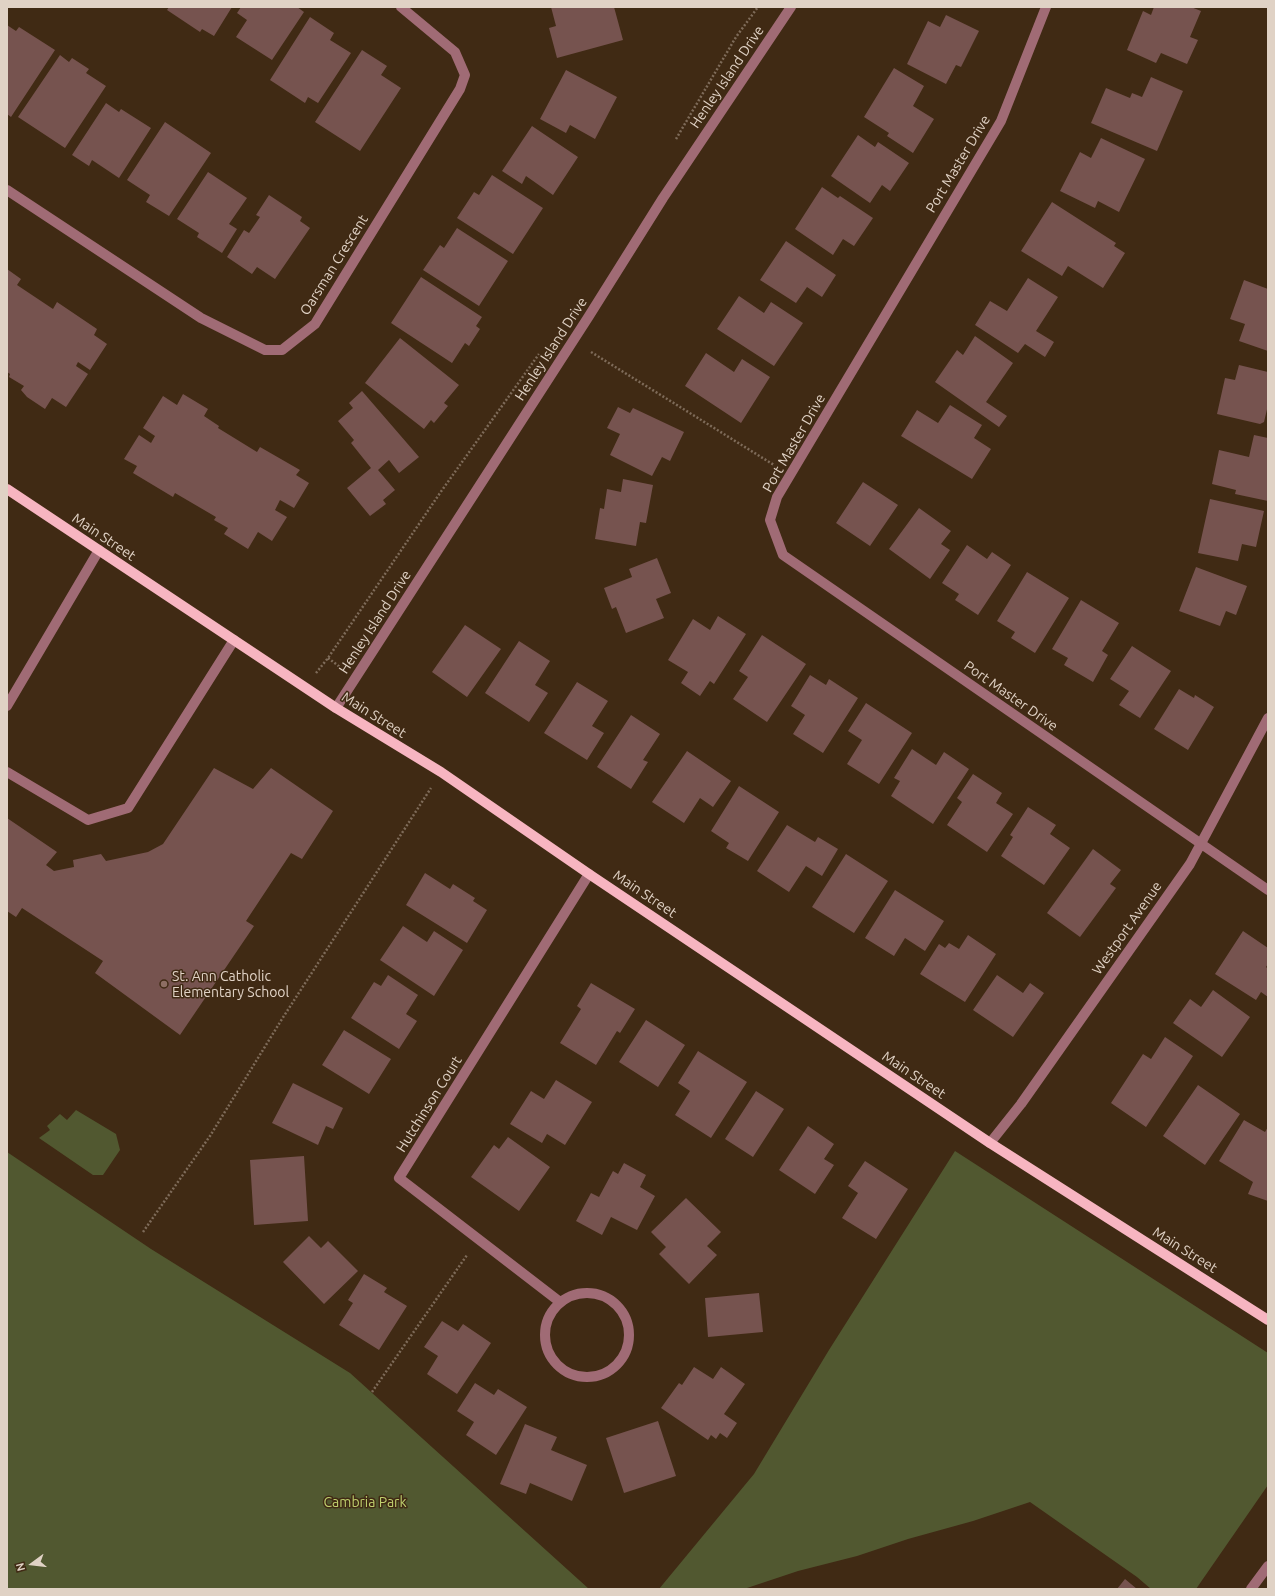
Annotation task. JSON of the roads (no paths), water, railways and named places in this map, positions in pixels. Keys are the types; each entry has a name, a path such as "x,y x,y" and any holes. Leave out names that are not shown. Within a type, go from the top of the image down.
{"main road":[{"name":"Main Street","path":"7,489 336,708 441,772 589,874 990,1143 1268,1320"}],"street":[{"name":"Oarsman Crescent","path":"7,190 201,318 265,350 282,350 315,324 460,89 465,75 455,52 401,7"},
{"name":"Henley Island Drive","path":"336,708 582,328 662,198 791,7"},
{"name":"Port Master Drive","path":"1046,7 1001,121 777,497 770,520 783,556 1268,890"},
{"path":"7,706 99,550"},
{"path":"7,772 88,820 128,808 234,640"},
{"name":"Westport Avenue","path":"990,1143 1030,1091 1190,864 1268,718"},
{"name":"Hutchinson Court","path":"560,1302 399,1178 589,874"},
{"path":"584,1292 598,1294 610,1299 620,1308 627,1320 630,1333 629,1346 623,1359 614,1369 601,1376 587,1378 572,1375 559,1368 550,1356 545,1342 545,1328 550,1314 560,1302 571,1295 584,1292"},
{"path":"1251,1589 1268,1566"}],"place":[{"name":"St. Ann Catholic Elementary School","path":"164,984"}],"park label":[{"name":"Cambria Park","path":"365,1502"}]}
